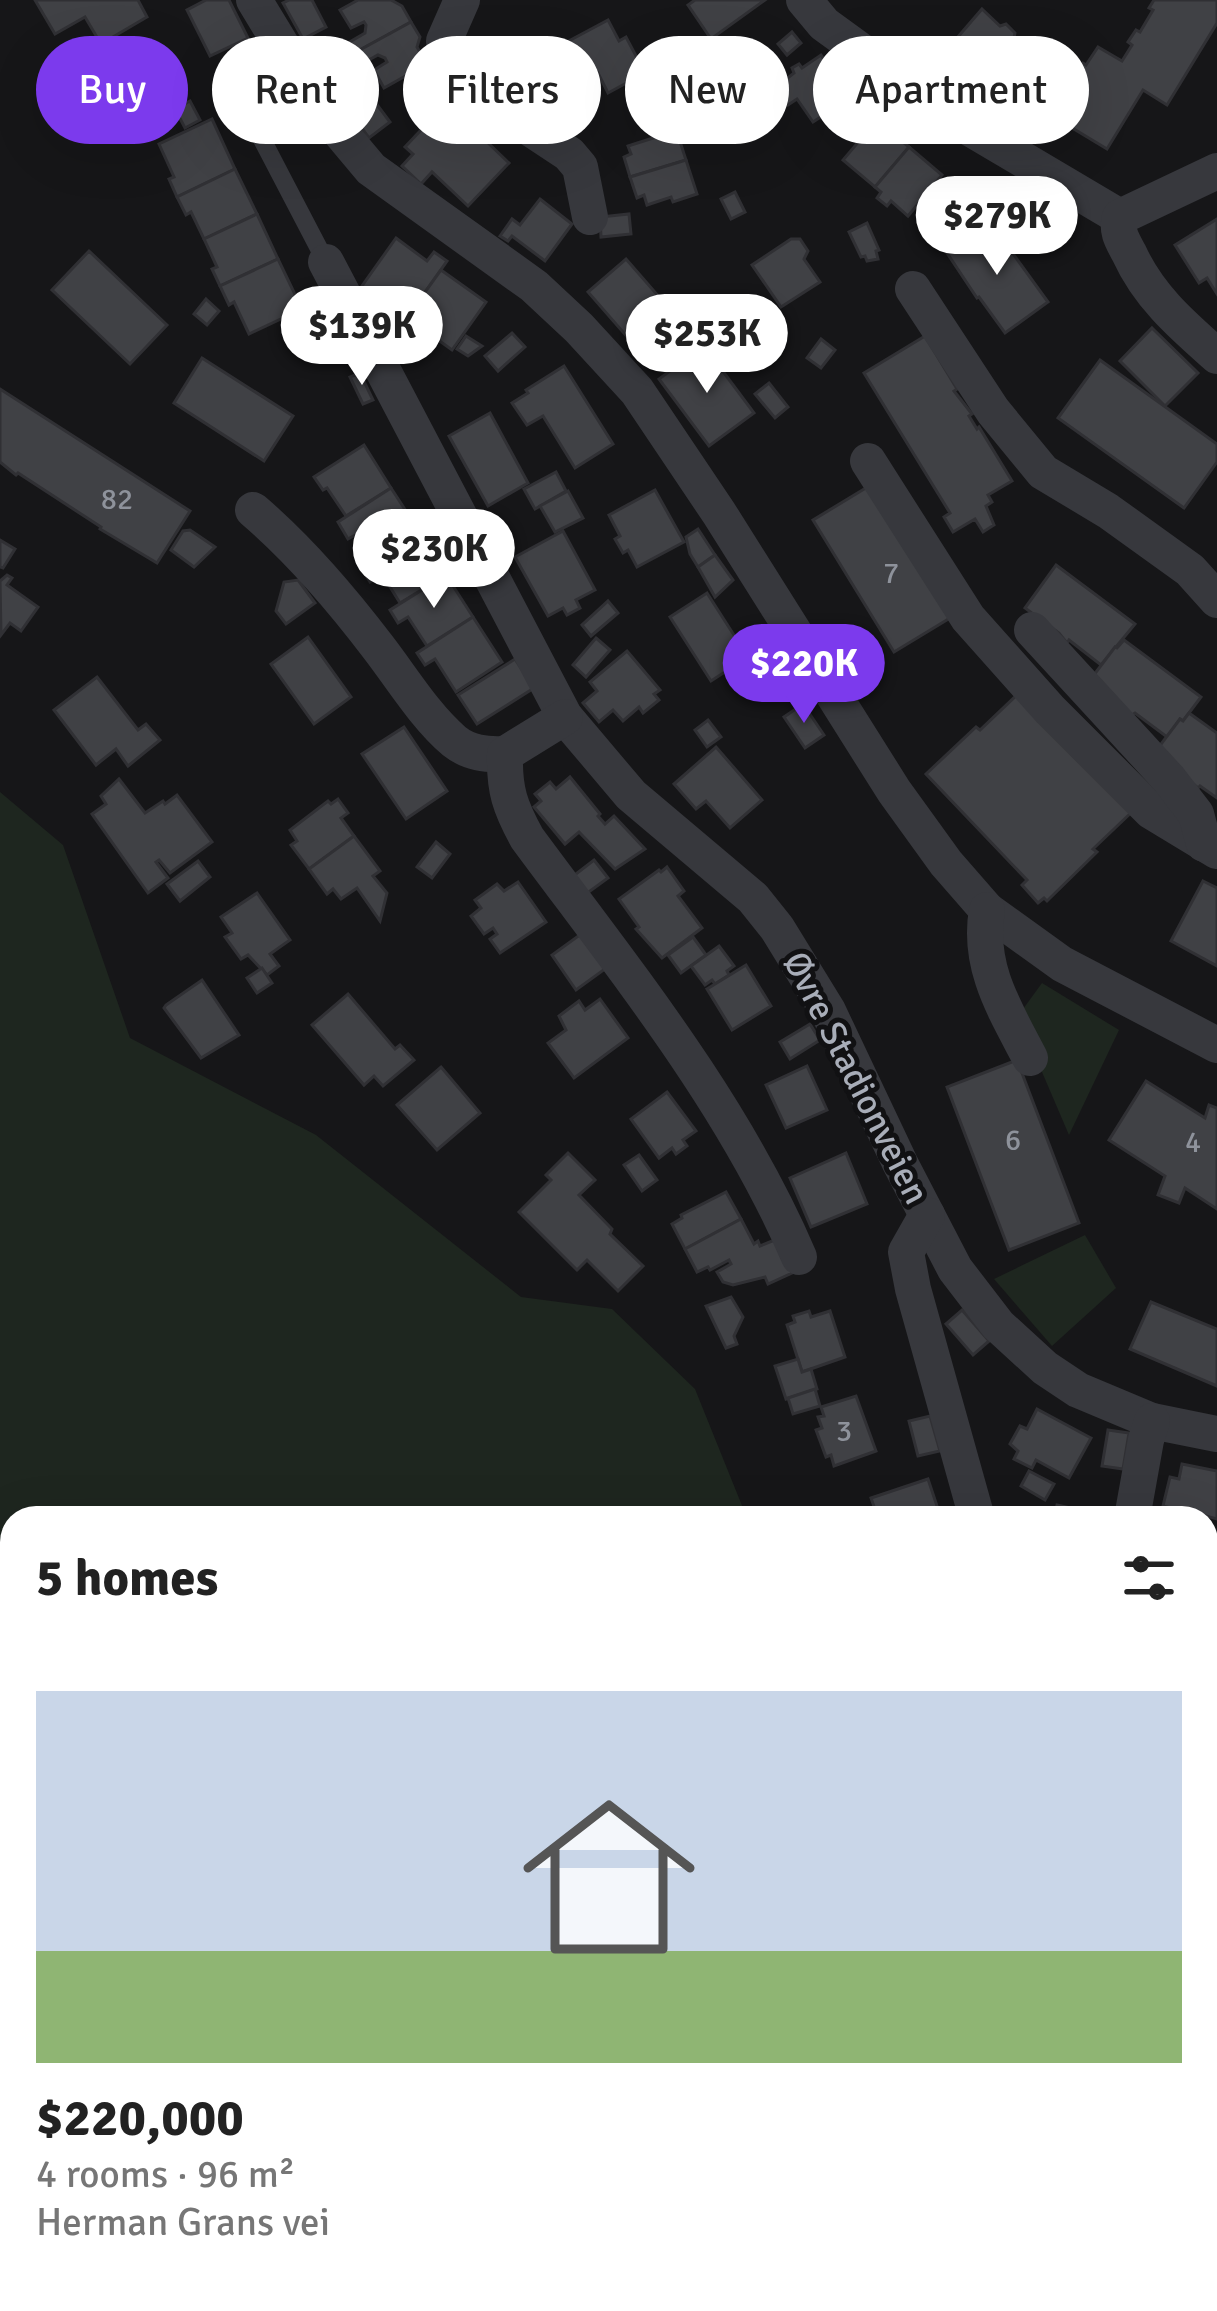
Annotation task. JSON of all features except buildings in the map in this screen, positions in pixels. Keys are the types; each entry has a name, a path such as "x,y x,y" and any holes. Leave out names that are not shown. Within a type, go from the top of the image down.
{"street":[{"path":"254,0 319,106 371,169 534,286 637,391 893,791 987,910 1062,964 1217,1045"},
{"path":"462,0 444,41 450,68 468,87 569,154 580,167 590,217"},
{"path":"804,0 824,24 956,120 1120,217"},
{"path":"1217,171 1120,217 1117,228 1139,275 1163,308 1217,356"},
{"name":"Øvre Stadionveien","path":"326,262 565,717 631,795 753,898 777,928 829,1011 955,1269 998,1325 1045,1368 1078,1390 1153,1421 1217,1434"},
{"path":"913,289 993,411 1042,472 1190,570 1217,600"},
{"path":"868,461 968,618 1050,710 1151,811 1210,847"},
{"path":"253,510 337,593 457,744 484,755 506,754 565,717"},
{"path":"1032,630 1169,779 1196,814 1210,847"},
{"path":"506,754 511,808 527,838 724,1110 799,1257"},
{"path":"987,910 982,936 993,984 1030,1058"},
{"path":"927,1215 906,1252 974,1506"},
{"path":"1134,1506 1153,1421"}],"lane":[{"path":"264,144 326,262"}],"shaded area":[{"path":"0,792 63,845 130,1038 316,1135 521,1297 612,1309 695,1389 742,1506 0,1506"},
{"path":"1042,983 1119,1030 1069,1135 1018,1016"},
{"path":"1085,1235 1116,1288 1052,1346 994,1279"}]}
